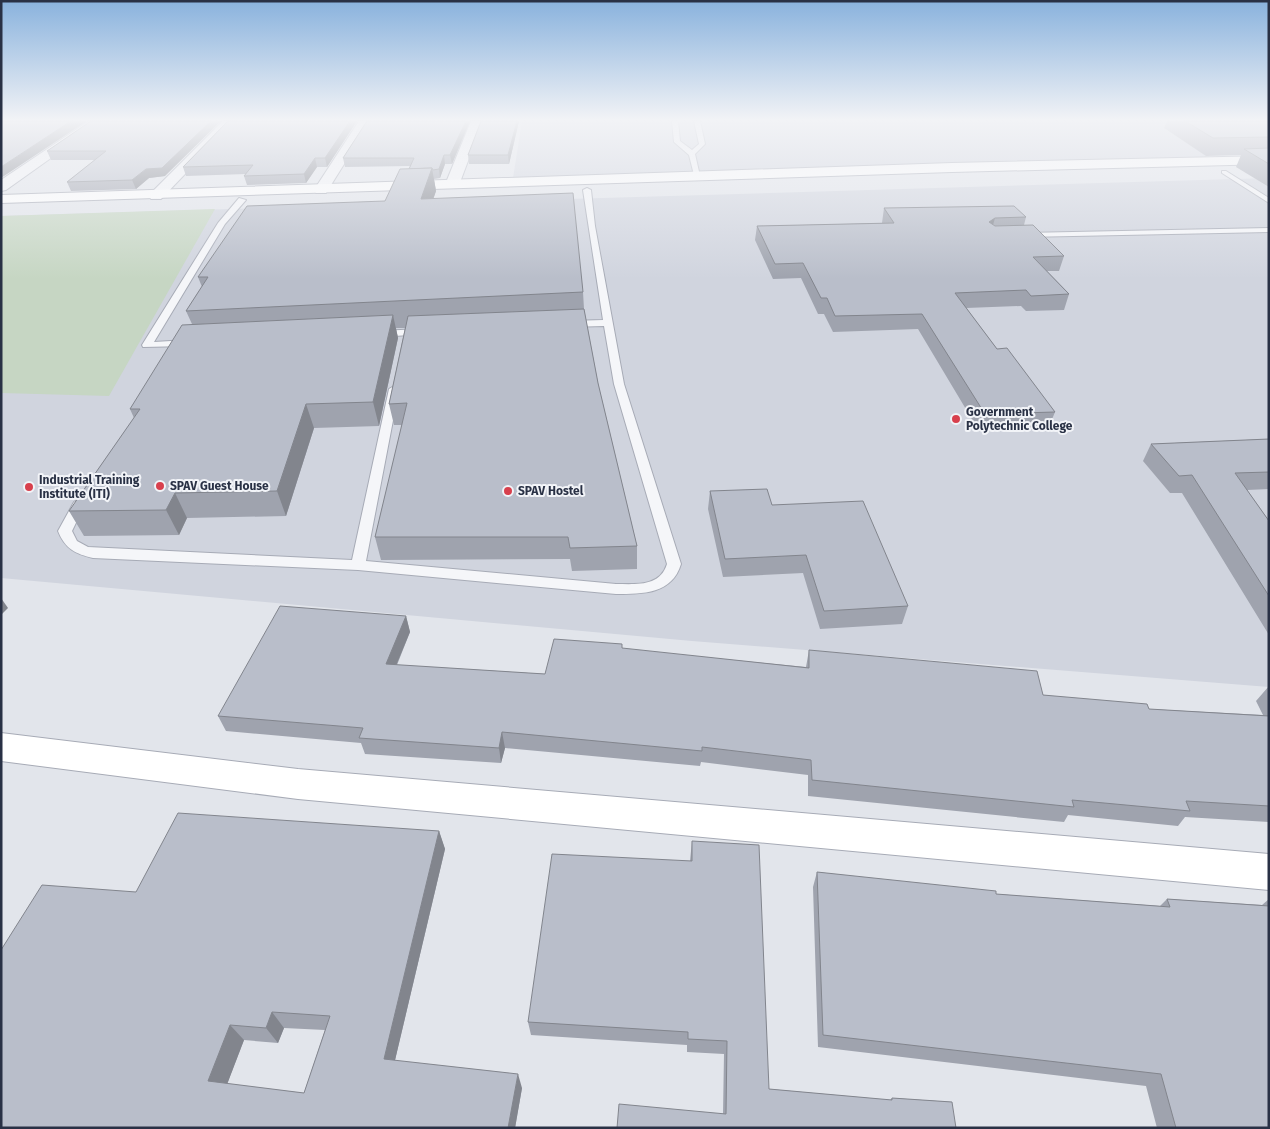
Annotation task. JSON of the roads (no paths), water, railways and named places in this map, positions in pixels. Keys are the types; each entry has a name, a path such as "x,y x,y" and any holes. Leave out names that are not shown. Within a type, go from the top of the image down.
{"street":[{"path":"1,187 20,174"},
{"path":"156,196 178,174"},
{"path":"321,190 331,174"},
{"path":"452,185 456,174"},
{"path":"1,199 156,196 764,174"},
{"path":"1,207 1164,174"},
{"path":"1,747 298,784 1269,872"}],"lane":[{"path":"1227,174 1269,201"},
{"path":"87,490 65,531 68,542 77,549 94,553 358,565 616,589 651,587 667,581 672,574 674,564 619,384 591,226 587,190"},
{"path":"201,342 147,345 222,222 242,200"},
{"path":"1011,235 1269,230"},
{"path":"560,325 608,323"},
{"path":"367,334 405,337 435,331"},
{"path":"171,359 182,343"},
{"path":"358,565 396,381"}],"place":[{"name":"Government Polytechnic College","path":"956,419"},
{"name":"SPAV Guest House","path":"160,486"},
{"name":"Industrial Training Institute (ITI)","path":"29,487"},
{"name":"SPAV Hostel","path":"508,491"}]}
